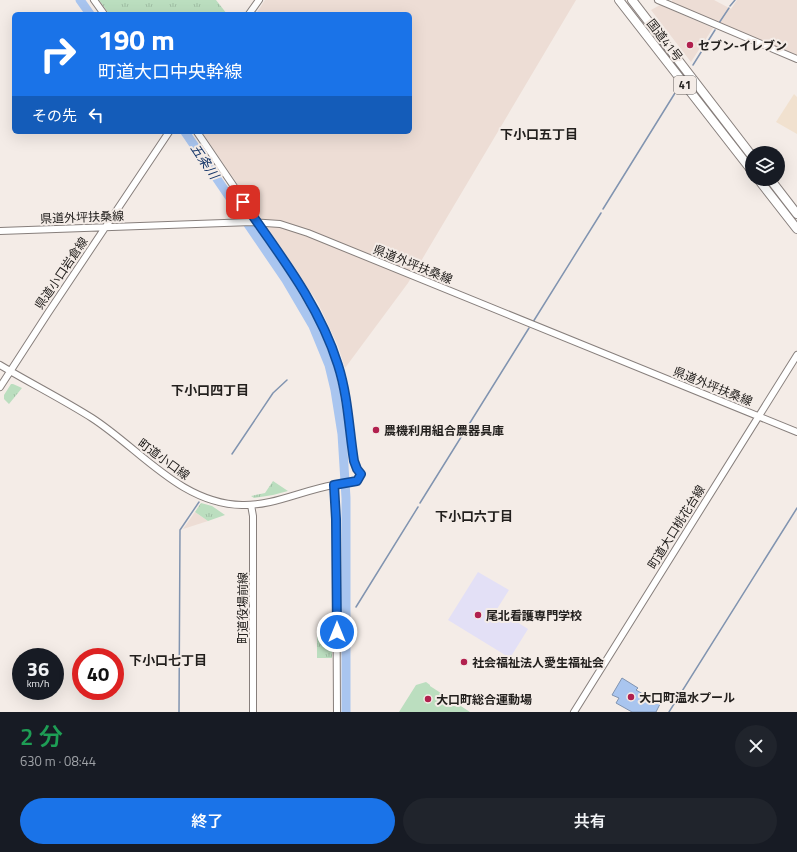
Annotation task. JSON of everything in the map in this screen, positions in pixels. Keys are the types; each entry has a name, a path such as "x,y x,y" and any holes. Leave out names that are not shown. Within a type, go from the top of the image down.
{"highway":[{"name":"国道41号","path":"619,0 745,162"},
{"name":"国道41号","path":"632,0 745,147"},
{"path":"763,186 797,229"},
{"path":"775,186 797,214"}],"street":[{"path":"94,0 103,12"},
{"path":"250,12 259,0"},
{"path":"658,0 797,59"},
{"name":"県道小口岩倉線","path":"0,387 168,134"},
{"path":"198,134 254,222"},
{"name":"県道外坪扶桑線","path":"0,231 237,222 280,224 308,233 797,432"},
{"name":"町道小口線","path":"0,365 97,421 190,492 204,497 226,503 251,505 271,502 320,487 357,481 361,474 354,461 344,390 329,340 309,298 254,222"},
{"name":"町道大口桃花台線","path":"574,712 797,355"},
{"path":"336,484 336,712"},
{"name":"町道役場前線","path":"251,505 253,516 253,712"}],"shaded area":[{"path":"265,0 576,0 408,283 345,368 338,346 318,303 203,134 412,134 412,12 257,12"},
{"path":"672,0 714,0 731,9 737,0 797,0 797,56 672,3"},
{"name":"セブン-イレブン","path":"660,5 713,28 691,62 651,10"},
{"path":"794,94 797,97 797,134 776,122"},
{"path":"195,512 208,521 183,529"},
{"name":"尾北看護専門学校","path":"478,572 509,590 497,609 528,629 510,658 448,620"}],"green space":[{"path":"99,0 216,0 225,12 108,12"},
{"path":"11,384 22,388 9,404 4,399 4,395"},
{"path":"273,481 288,491 254,498 251,496 265,493"},
{"path":"201,503 212,506 225,515 208,521 195,512"},
{"path":"317,634 330,634 332,636 332,658 317,658"},
{"name":"大口町総合運動場","path":"426,682 470,712 399,712 416,685"}],"water":[{"name":"大口町温水プール","path":"622,678 638,688 636,690 660,704 656,712 632,712 616,703 619,698 612,695"}],"waterway":[{"name":"五条川","path":"80,0 89,12"},
{"path":"730,6 735,0"},
{"path":"719,23 729,8"},
{"path":"693,65 715,30"},
{"path":"603,209 675,93"},
{"name":"五条川","path":"186,134 286,280 313,326 329,365 335,390 342,434 346,498 346,712"},
{"path":"533,322 601,213"},
{"path":"420,503 529,328"},
{"path":"232,454 273,393 287,380"},
{"path":"179,712 180,530 199,502"},
{"path":"356,607 418,507"},
{"path":"669,712 797,508"}],"place":[{"name":"セブン-イレブン","path":"690,45"},
{"name":"農機利用組合農器具庫","path":"376,430"},
{"name":"尾北看護専門学校","path":"478,615"},
{"name":"社会福祉法人愛生福祉会","path":"464,662"},
{"name":"大口町温水プール","path":"631,697"},
{"name":"大口町総合運動場","path":"428,699"}],"district":[{"name":"下小口五丁目","path":"539,134"},
{"name":"下小口四丁目","path":"210,390"},
{"name":"下小口六丁目","path":"474,516"},
{"name":"下小口七丁目","path":"168,660"}],"route":[{"path":"243,202 298,281 312,304 329,340 342,378 354,461 358,471 361,474 357,481 334,485 336,508 337,632"}]}
